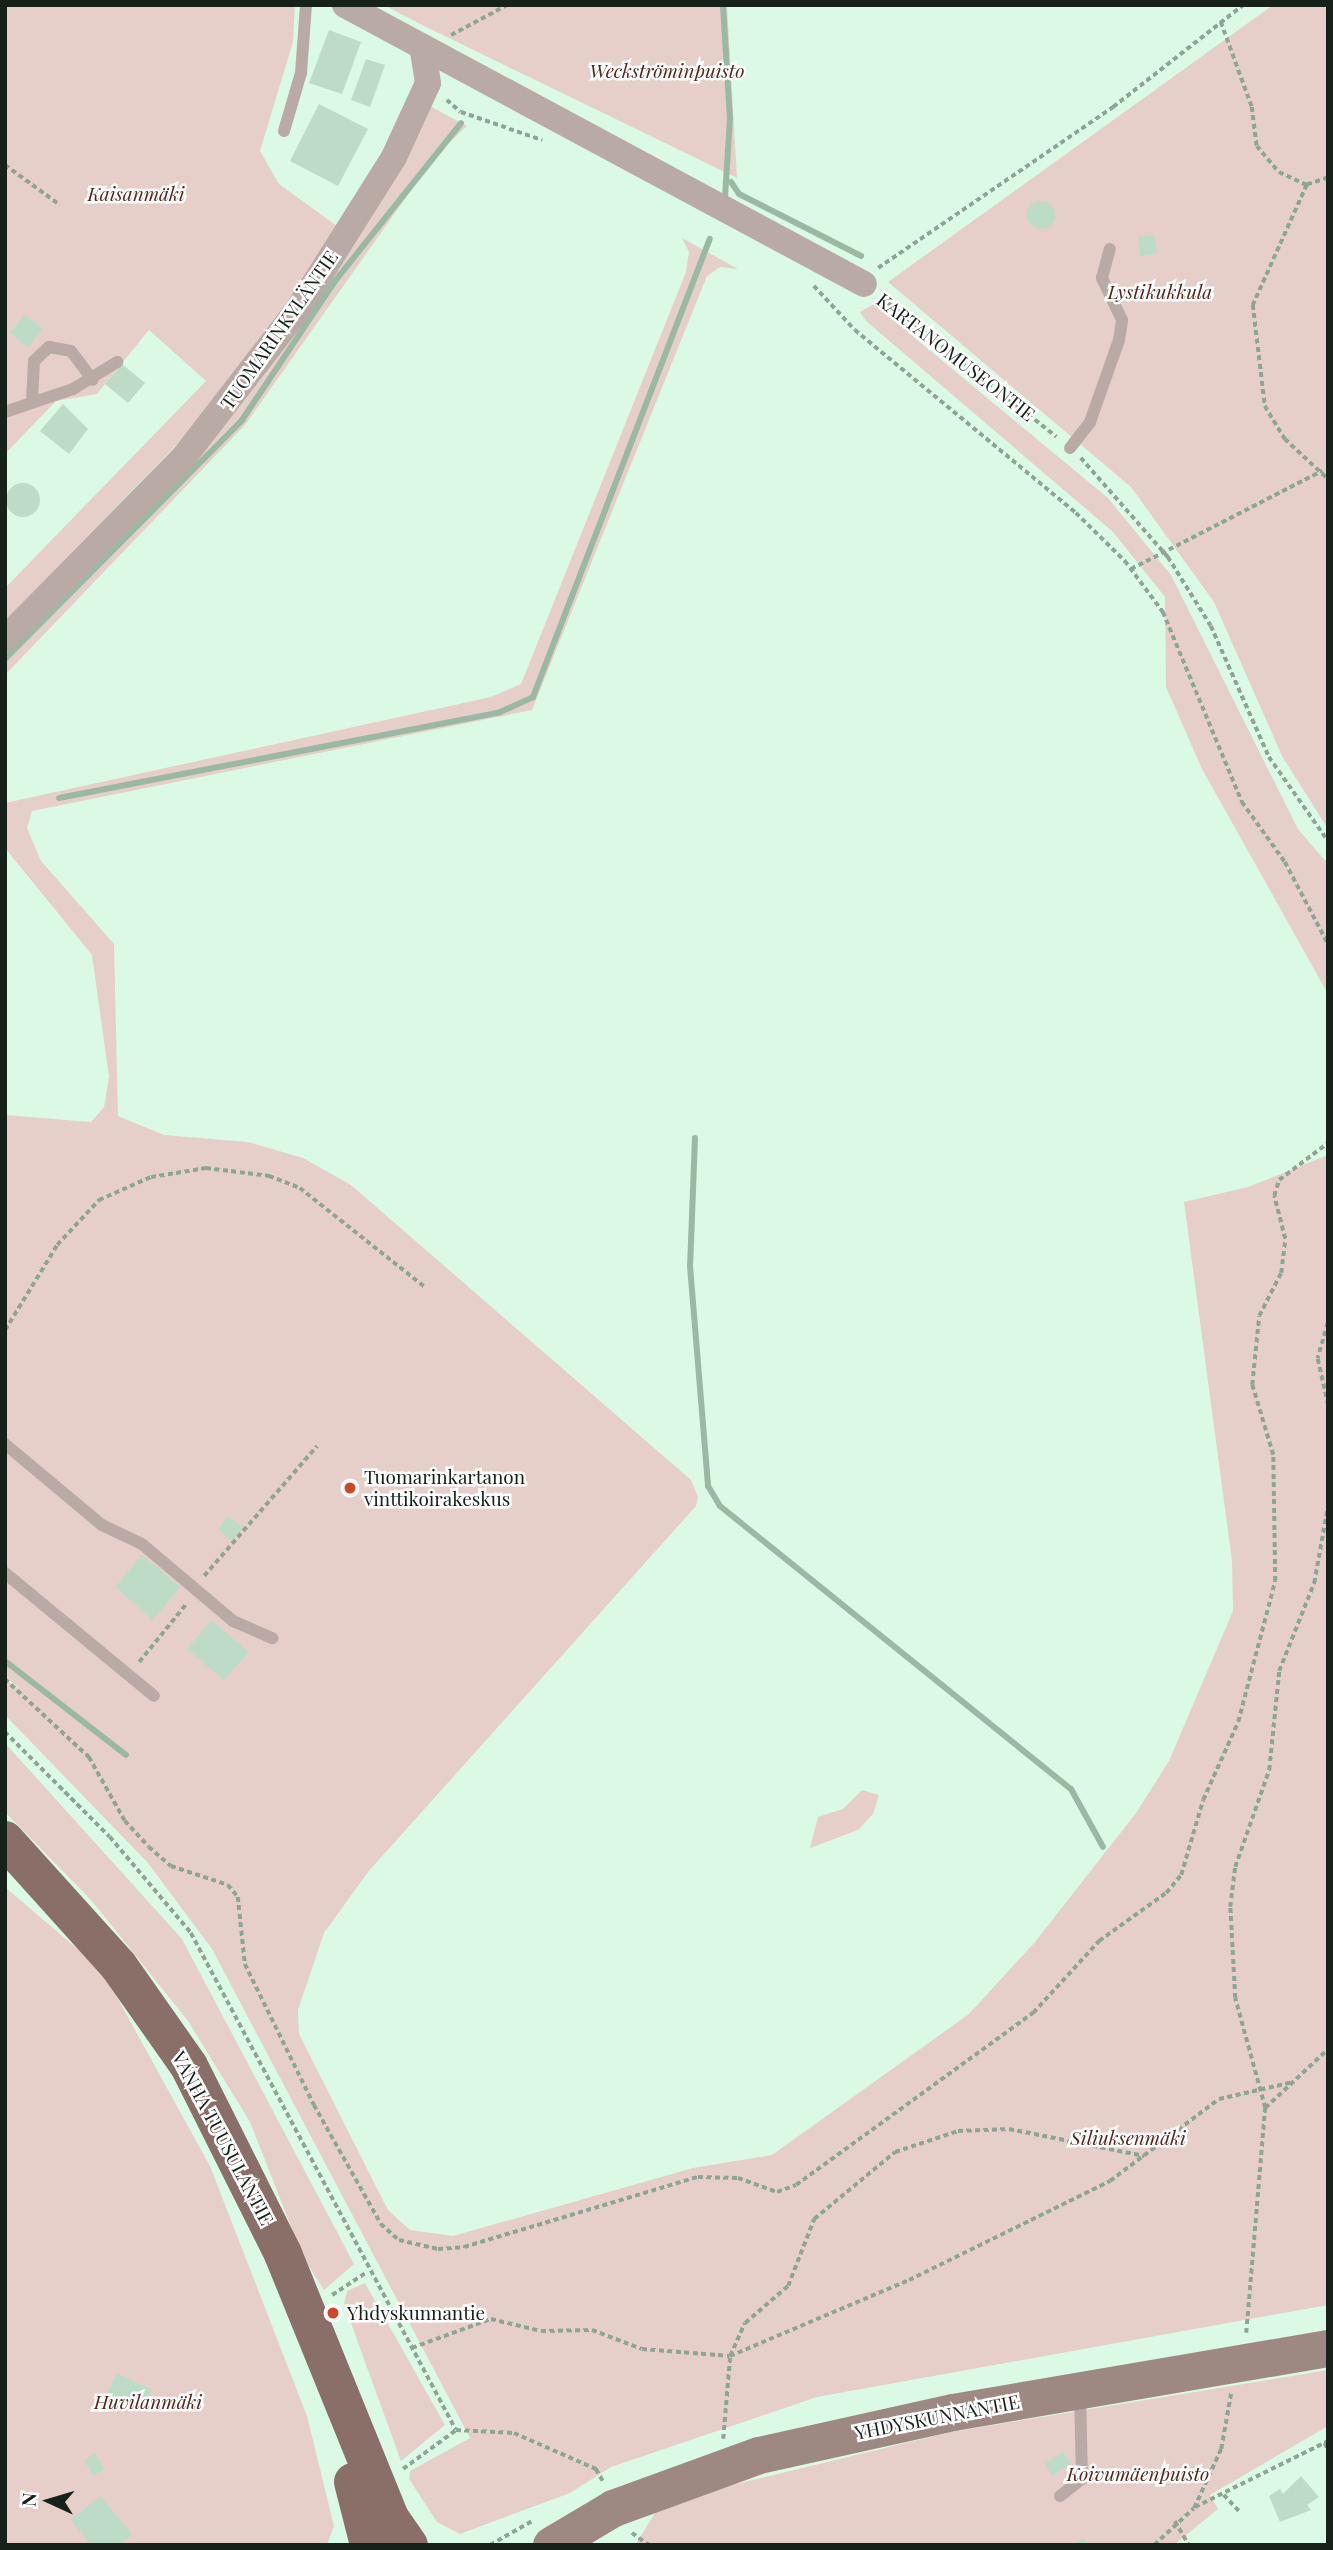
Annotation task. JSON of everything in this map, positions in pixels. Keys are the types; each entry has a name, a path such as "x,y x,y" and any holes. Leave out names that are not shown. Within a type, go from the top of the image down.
{"main road":[{"name":"VANHA TUUSULANTIE","path":"5,1840 118,1965 189,2066 283,2253 318,2310 390,2518 409,2545"},
{"name":"VANHA TUUSULANTIE","path":"318,2310 369,2545"},
{"name":"YHDYSKUNNANTIE","path":"521,2545 564,2539 683,2479 758,2455 953,2412 1328,2348"}],"street":[{"path":"345,5 422,46 428,83"},
{"name":"KARTANOMUSEONTIE","path":"422,46 864,284"},
{"name":"TUOMARINKYLÄNTIE","path":"5,639 229,405 379,180 428,83"}],"lane":[{"path":"284,131 301,73 306,5"},
{"path":"1070,448 1090,422 1119,340 1122,320 1102,278 1110,249"},
{"path":"32,401 34,361 49,347 71,351 93,380"},
{"path":"5,412 93,380 117,362"},
{"path":"5,1444 102,1525 142,1544 233,1621 272,1637"},
{"path":"5,1573 154,1696"},
{"path":"1060,2496 1082,2479 1080,2392"}],"path":[{"path":"422,46 508,5"},
{"path":"864,284 926,233 1123,100 1243,5"},
{"path":"1221,22 1252,107 1257,146 1279,172 1307,186"},
{"path":"428,83 461,112 556,146"},
{"path":"5,165 60,205"},
{"path":"1328,178 1307,186 1253,305 1253,349 1265,406 1285,439 1328,479"},
{"path":"810,282 855,330 1076,513 1131,569 1163,612 1242,802 1285,862 1328,944"},
{"name":"KARTANOMUSEONTIE","path":"864,284 1070,448 1164,552 1211,626 1269,757 1328,841"},
{"path":"1131,569 1322,471"},
{"path":"5,1679 89,1757 125,1821 149,1847 171,1866 228,1885 238,1897 246,1964 314,2105 381,2224 399,2240 438,2249 464,2247 698,2177 738,2178 777,2192 796,2185 1033,2013 1099,1941 1181,1875 1203,1800 1238,1722 1275,1580 1273,1455 1252,1385 1259,1316 1281,1273 1285,1239 1274,1196 1279,1180 1328,1143"},
{"path":"5,1330 57,1245 99,1200 150,1177 206,1168 269,1176 310,1194 426,1288"},
{"path":"1328,1323 1318,1359 1328,1403"},
{"path":"128,1674 317,1446"},
{"path":"1245,2341 1265,2108 1262,2086 1235,1998 1230,1907 1235,1867 1269,1770 1279,1671 1314,1583 1328,1505"},
{"path":"5,1732 110,1837 191,1933 368,2272 456,2430"},
{"path":"1265,2108 1328,2049"},
{"path":"412,2348 491,2319 541,2331 592,2330 642,2349 730,2356 933,2269 1111,2181 1219,2099 1262,2086 1293,2082"},
{"path":"722,2441 730,2356 745,2323 788,2286 814,2219 895,2152 958,2131 1009,2129 1144,2156"},
{"path":"318,2310 368,2272"},
{"path":"1194,2508 1221,2449 1232,2385"},
{"path":"393,2476 456,2430 514,2432 596,2469 603,2481"},
{"path":"1154,2545 1175,2521 1194,2508 1326,2442 1328,2449"},
{"path":"1224,2495 1241,2513"},
{"path":"1175,2521 1189,2545"},
{"path":"623,2532 640,2534 649,2545"}],"green space":[{"name":"Kaisanmäki","path":"5,5 295,5 293,42 260,151 279,184 337,226 257,350 182,439 5,621 5,588 206,381 149,330 97,394 56,401 5,454"},
{"name":"Weckströminpuisto","path":"384,5 727,5 737,178 418,23"},
{"name":"Lystikukkula","path":"1273,5 1328,5 1328,829 1282,756 1214,602 1131,487 888,282"},
{"path":"428,105 467,126 436,155 245,425 5,675 5,650 212,438"},
{"name":"Siliuksenmäki","path":"682,238 738,269 720,267 707,276 532,710 32,811 27,828 41,861 114,944 118,1116 164,1135 248,1142 303,1158 351,1185 691,1480 698,1497 696,1506 368,1872 324,1933 298,2010 299,2034 388,2210 410,2230 453,2236 693,2168 772,2155 969,2014 1035,1942 1136,1813 1169,1761 1233,1611 1232,1561 1184,1202 1248,1187 1328,1155 1328,2305 817,2397 611,2467 570,2493 460,2534 437,2522 409,2479 410,2471 470,2438 212,1949 148,1863 5,1715 5,1680 22,1690 5,1677 5,1115 91,1122 104,1107 109,1077 92,955 5,848 5,803 491,697 521,684 686,272 689,252"},
{"path":"874,304 1108,498 1171,575 1298,829 1328,864 1328,994 1202,769 1166,687 1165,597 1113,532 866,321 860,312"},
{"path":"5,1743 182,1939 354,2264 324,2290 303,2257 250,2122 188,2021 92,1901 5,1812"},
{"path":"862,1790 879,1795 873,1814 858,1830 810,1848 818,1817 843,1809"},
{"name":"Huvilanmäki","path":"5,1887 102,1970 210,2166 307,2416 334,2526 327,2545 5,2545"},
{"path":"365,2283 445,2425 401,2461 344,2304 347,2291"},
{"name":"Koivumäenpuisto","path":"1328,2370 1328,2426 1210,2495 1218,2509 1174,2545 635,2545 662,2502 951,2432"}],"building":[{"path":"329,30 361,42 342,94 309,83"},
{"path":"366,59 385,65 370,107 351,100"},
{"path":"319,104 368,129 338,186 290,161"},
{"path":"1041,201 1051,205 1055,215 1051,225 1041,229 1031,225 1027,215 1031,205"},
{"path":"1155,235 1157,254 1140,256 1138,237"},
{"path":"25,315 43,329 28,347 10,333"},
{"path":"122,364 145,383 128,403 105,384"},
{"path":"63,404 88,429 69,454 40,431"},
{"path":"23,483 35,488 40,500 35,512 23,517 11,512 6,500 11,488"},
{"path":"228,1516 243,1528 232,1541 218,1529"},
{"path":"142,1555 180,1587 153,1620 115,1587"},
{"path":"211,1620 249,1652 224,1680 187,1649"},
{"path":"117,2373 152,2390 142,2410 107,2393"},
{"path":"1063,2452 1071,2464 1052,2476 1045,2463"},
{"path":"95,2453 104,2469 93,2476 84,2460"},
{"path":"1301,2476 1319,2497 1307,2505 1311,2510 1280,2522 1269,2496 1280,2489 1283,2494"},
{"path":"100,2496 132,2534 120,2545 91,2545 71,2520"},
{"path":"1084,2538 1088,2545 1072,2545"}],"waterway":[{"path":"723,5 730,118 725,198"},
{"path":"5,659 242,420 335,281 461,123"},
{"path":"731,182 739,194 861,256"},
{"path":"59,798 500,712 533,697 710,239"},
{"path":"695,1138 690,1266 708,1486 720,1506 1071,1789 1103,1847"},
{"path":"5,1661 126,1755"}],"place":[{"name":"Tuomarinkartanon vinttikoirakeskus","path":"350,1488"},
{"name":"Yhdyskunnantie","path":"333,2313"}]}
